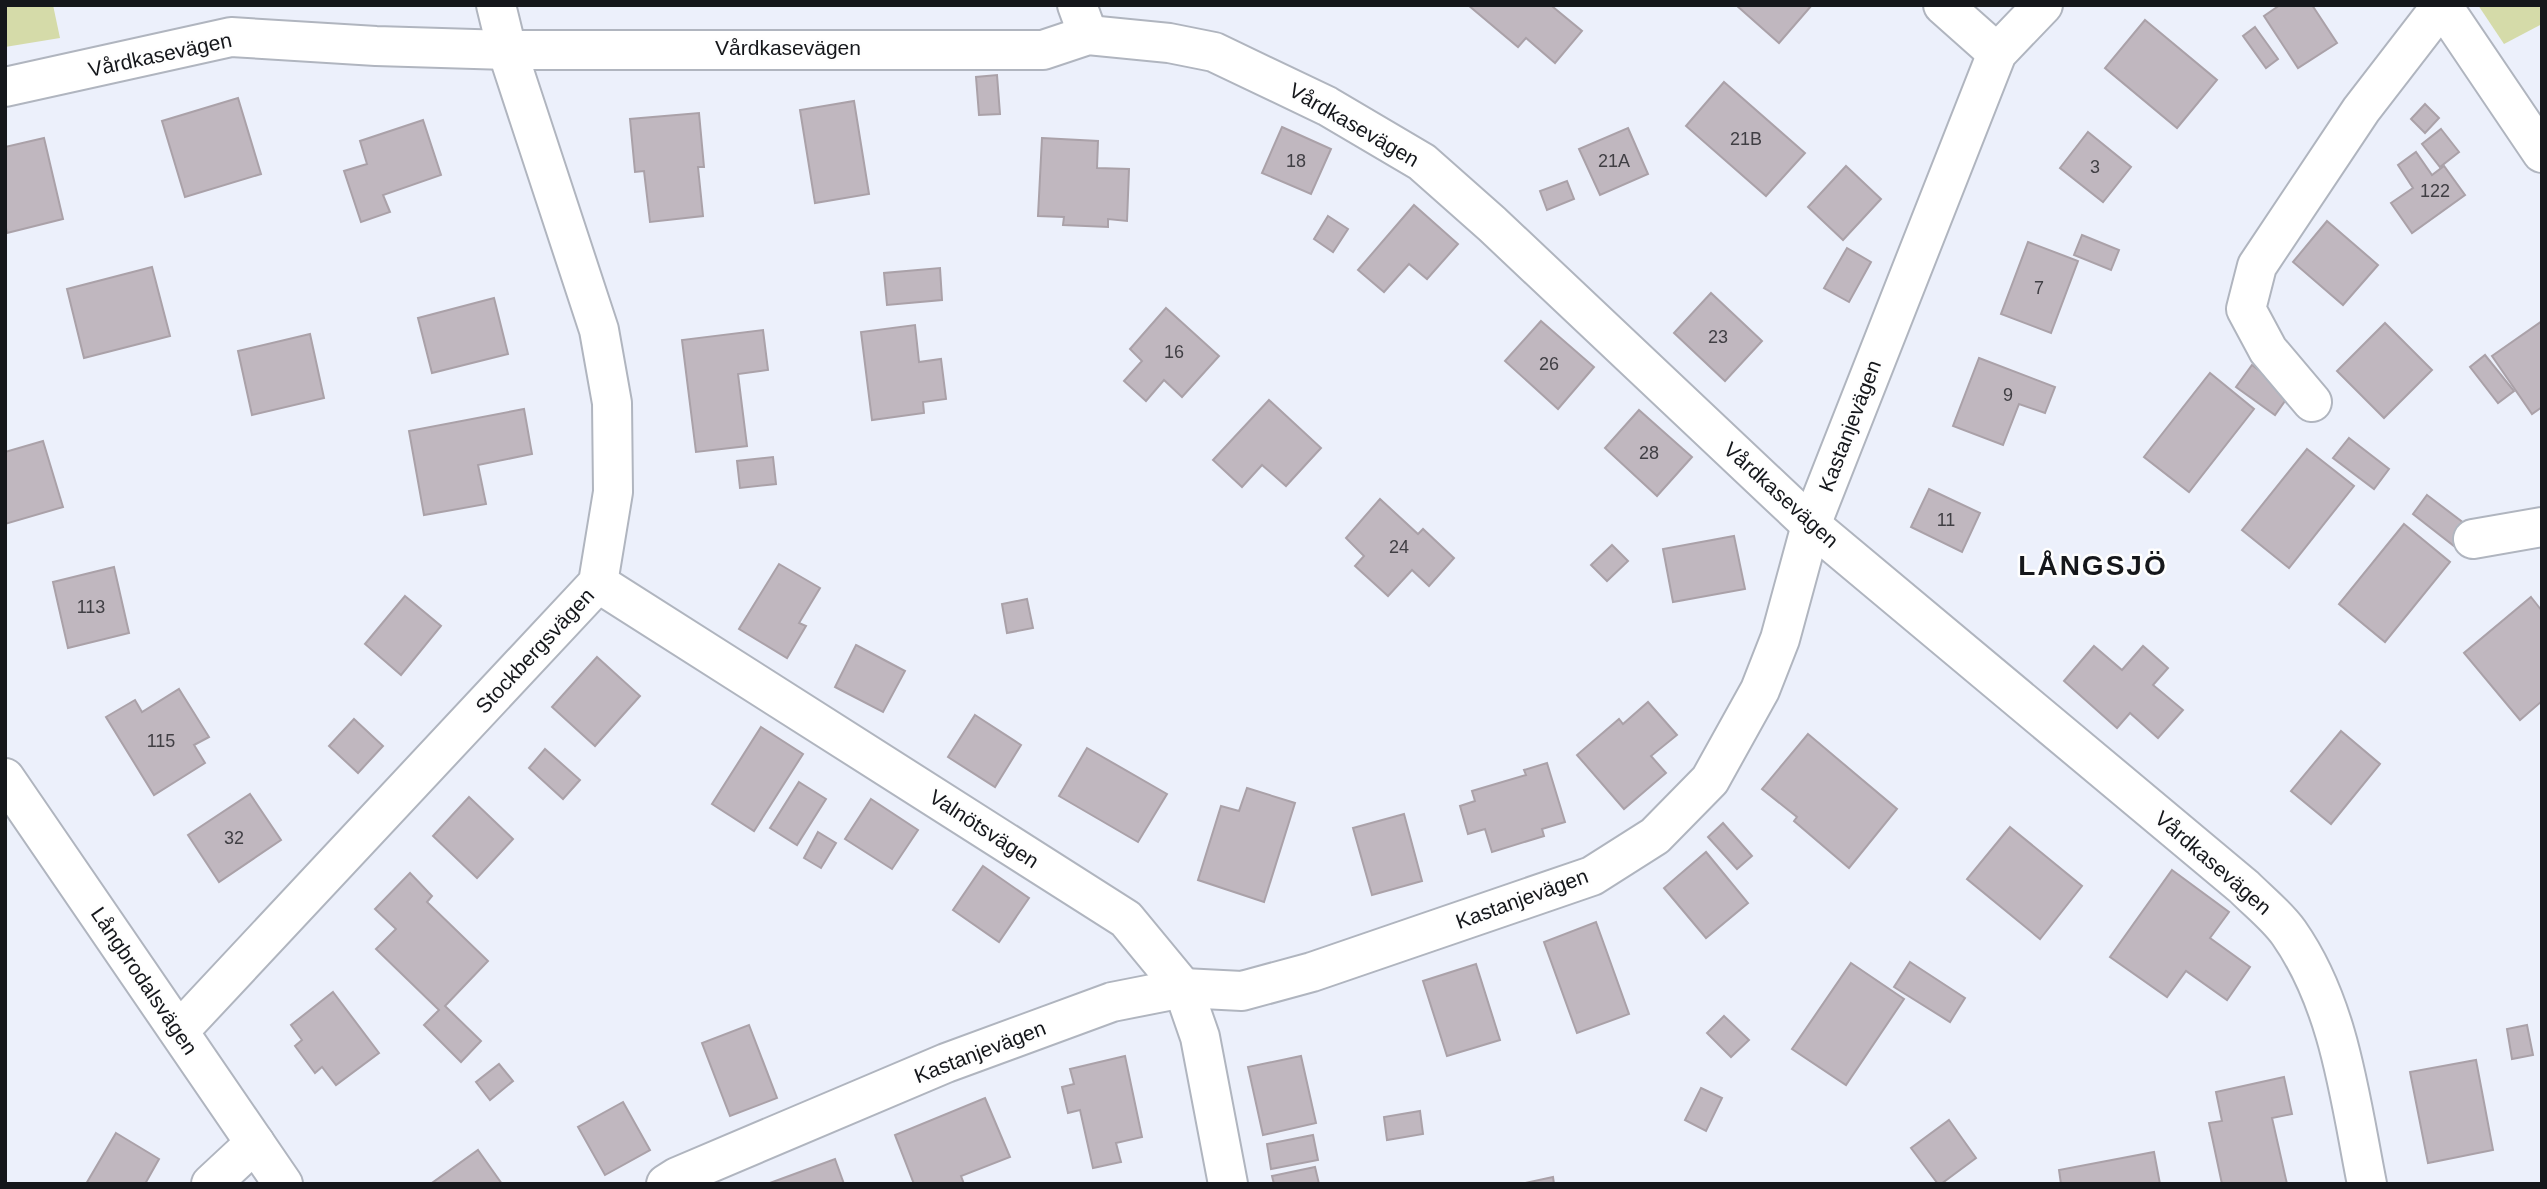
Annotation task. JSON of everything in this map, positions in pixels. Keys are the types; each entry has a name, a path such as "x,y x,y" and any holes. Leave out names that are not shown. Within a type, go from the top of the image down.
{"street":[{"name":"Stockbergsvägen","path":"178,1031 598,583 612,492 612,403 604,354 599,330 507,50 496,5"},
{"path":"1943,5 1997,53"},
{"name":"Kastanjevägen","path":"666,1184 946,1063 1112,1002 1183,988 1242,991 1312,972 1592,876 1655,836 1710,780 1760,690 1780,639 1811,525 1997,53 2043,5"},
{"path":"2312,402 2268,350 2246,309 2257,266 2361,110 2442,5 2542,153"},
{"name":"Vårdkasevägen","path":"5,87 230,37 376,46 507,50 1043,50 1082,20 1214,52 1327,106 1422,162 1492,224 1811,525 2244,887 2288,931 2313,971 2337,1038 2367,1184"},
{"path":"2473,539 2542,527"},
{"name":"Valnötsvägen","path":"598,583 1126,919 1183,988 1200,1037 1228,1184"},
{"name":"Långbrodalsvägen","path":"5,778 284,1184"},
{"path":"211,1184 255,1143"}],"green space":[{"path":"5,5 53,5 60,38 5,47"},
{"path":"2478,5 2542,5 2542,24 2504,44"}],"building":[{"path":"1468,5 1554,5 1553,7 1582,31 1555,63 1526,38 1518,47"},
{"path":"1736,5 1812,5 1779,43"},
{"path":"2280,5 2312,5 2337,43 2298,68 2264,16"},
{"path":"2145,20 2217,80 2177,128 2105,68"},
{"path":"2255,27 2278,59 2266,68 2243,36"},
{"path":"997,75 1000,114 979,115 976,77"},
{"path":"1724,82 1805,153 1766,196 1686,126"},
{"path":"238,98 261,174 185,197 162,121"},
{"path":"854,101 869,194 815,203 800,110"},
{"path":"2425,104 2439,118 2425,133 2411,119"},
{"path":"699,113 704,167 698,167 703,216 650,222 644,171 635,172 630,119"},
{"path":"423,120 441,175 383,195 390,212 361,222 344,171 367,164 360,141"},
{"path":"1282,127 1331,149 1311,194 1262,173"},
{"path":"1628,128 1648,174 1600,195 1579,149"},
{"path":"2441,129 2459,152 2440,167 2422,144"},
{"path":"2088,132 2131,167 2103,202 2060,168"},
{"path":"44,138 63,219 7,233 5,147"},
{"path":"1042,138 1098,141 1097,168 1129,169 1127,221 1108,219 1108,227 1063,225 1064,217 1038,216"},
{"path":"2416,152 2432,175 2444,166 2465,195 2412,233 2391,203 2413,188 2398,165"},
{"path":"1846,166 1881,199 1843,240 1808,207"},
{"path":"1567,181 1574,199 1547,210 1540,191"},
{"path":"1414,205 1458,244 1427,279 1409,264 1384,292 1358,270"},
{"path":"1328,216 1348,229 1333,252 1314,239"},
{"path":"2327,221 2378,265 2343,305 2293,262"},
{"path":"2082,235 2119,250 2111,270 2074,255"},
{"path":"2028,242 2078,261 2051,333 2001,314"},
{"path":"1847,248 1871,262 1849,302 1824,288"},
{"path":"152,267 170,336 84,358 67,289"},
{"path":"940,268 942,300 887,305 884,273"},
{"path":"1711,293 1762,341 1725,381 1674,333"},
{"path":"494,298 508,354 432,373 418,318"},
{"path":"1166,308 1219,356 1182,397 1164,380 1146,401 1124,381 1142,361 1130,349"},
{"path":"1541,321 1594,367 1558,409 1505,361"},
{"path":"2542,321 2542,407 2532,414 2492,356"},
{"path":"2385,323 2432,370 2384,418 2337,371"},
{"path":"915,325 919,362 941,359 946,399 923,402 924,413 872,420 861,332"},
{"path":"763,330 768,370 738,374 747,446 696,452 682,340"},
{"path":"310,334 324,398 252,415 238,351"},
{"path":"2485,355 2514,391 2498,403 2470,367"},
{"path":"1979,358 2055,387 2045,413 2019,404 2003,445 1953,426"},
{"path":"2252,365 2290,394 2275,415 2236,387"},
{"path":"2210,373 2254,409 2189,492 2144,457"},
{"path":"1269,400 1321,448 1286,486 1262,465 1242,487 1213,460"},
{"path":"524,409 532,454 478,465 486,504 424,515 409,431"},
{"path":"1639,410 1692,457 1657,496 1605,448"},
{"path":"2349,438 2389,469 2374,489 2333,458"},
{"path":"43,441 63,507 5,524 5,452"},
{"path":"2307,449 2354,486 2289,568 2242,530"},
{"path":"773,457 776,484 740,488 737,461"},
{"path":"1929,489 1980,513 1962,552 1911,527"},
{"path":"2427,495 2469,527 2454,546 2413,514"},
{"path":"1380,499 1418,534 1423,529 1454,558 1429,586 1412,570 1388,596 1355,566 1364,556 1346,538"},
{"path":"2404,524 2450,562 2385,642 2339,604"},
{"path":"1734,536 1745,589 1673,602 1663,549"},
{"path":"1612,545 1628,561 1607,581 1591,565"},
{"path":"779,564 820,588 799,623 806,626 787,658 739,629"},
{"path":"114,567 129,633 68,648 53,582"},
{"path":"405,596 441,626 401,675 365,644"},
{"path":"2531,597 2542,611 2542,701 2520,720 2464,653"},
{"path":"1027,599 1033,628 1007,633 1002,604"},
{"path":"856,645 905,671 883,712 835,687"},
{"path":"2094,646 2122,670 2143,646 2168,668 2153,685 2183,710 2158,738 2130,713 2117,728 2064,681"},
{"path":"597,657 640,696 595,746 552,707"},
{"path":"179,689 209,737 194,745 205,763 154,795 106,717 135,700 142,712"},
{"path":"1648,702 1677,735 1651,756 1666,773 1624,809 1577,755 1619,719 1623,724"},
{"path":"975,715 1021,745 995,787 948,757"},
{"path":"354,719 383,746 358,773 329,746"},
{"path":"761,727 803,754 754,831 712,804"},
{"path":"2341,731 2380,764 2331,824 2291,791"},
{"path":"1808,734 1897,809 1849,868 1794,821 1797,817 1762,789"},
{"path":"1087,748 1167,794 1138,842 1059,796"},
{"path":"545,749 580,780 563,799 529,768"},
{"path":"1547,763 1565,822 1542,829 1544,836 1492,852 1485,829 1468,834 1460,806 1475,801 1472,791 1526,775 1524,770"},
{"path":"799,782 826,799 797,845 770,828"},
{"path":"1247,788 1295,803 1264,902 1198,880 1221,806 1239,811"},
{"path":"250,794 281,840 219,882 188,835"},
{"path":"469,797 513,839 477,878 433,836"},
{"path":"871,799 918,830 892,869 845,839"},
{"path":"1404,814 1422,881 1372,895 1353,828"},
{"path":"1723,823 1752,856 1737,869 1708,837"},
{"path":"2010,827 2082,886 2040,939 1967,879"},
{"path":"818,832 836,843 821,868 804,858"},
{"path":"1706,852 1748,903 1706,938 1664,888"},
{"path":"983,866 1029,898 999,942 953,910"},
{"path":"2172,870 2229,912 2210,938 2250,967 2227,1000 2186,971 2167,997 2110,957"},
{"path":"410,873 432,896 427,902 488,961 445,1006 481,1041 461,1062 424,1025 439,1010 376,949 396,929 375,909"},
{"path":"1596,922 1629,1014 1577,1033 1544,942"},
{"path":"1910,962 1965,998 1950,1022 1894,987"},
{"path":"1851,963 1904,999 1846,1085 1792,1049"},
{"path":"1476,964 1500,1040 1447,1056 1423,981"},
{"path":"333,992 379,1053 336,1085 322,1067 315,1073 295,1046 302,1040 291,1025"},
{"path":"1724,1016 1749,1040 1731,1057 1707,1033"},
{"path":"749,1025 777,1098 730,1116 702,1043"},
{"path":"2527,1025 2533,1055 2512,1059 2507,1029"},
{"path":"1125,1056 1142,1137 1116,1143 1121,1162 1093,1168 1080,1110 1068,1113 1062,1087 1074,1084 1070,1069"},
{"path":"1301,1056 1316,1123 1263,1135 1248,1067"},
{"path":"2476,1060 2493,1150 2428,1163 2410,1072"},
{"path":"499,1064 513,1081 490,1100 476,1082"},
{"path":"2284,1077 2292,1114 2272,1118 2287,1184 2222,1184 2209,1123 2222,1121 2216,1092"},
{"path":"1701,1088 1722,1098 1706,1131 1685,1120"},
{"path":"985,1098 1010,1157 961,1176 964,1184 914,1184 895,1135"},
{"path":"623,1102 650,1150 605,1175 578,1127"},
{"path":"1420,1111 1423,1134 1387,1140 1384,1117"},
{"path":"1949,1120 1976,1158 1938,1184 1911,1148"},
{"path":"116,1133 159,1159 145,1184 86,1184"},
{"path":"1313,1135 1318,1160 1271,1169 1267,1144"},
{"path":"478,1150 502,1184 432,1183"},
{"path":"2154,1152 2160,1184 2061,1184 2059,1170"},
{"path":"835,1159 844,1184 770,1183"},
{"path":"1315,1167 1319,1184 1274,1184 1272,1176"},
{"path":"1553,1177 1554,1184 1521,1184"}],"district":[{"name":"LÅNGSJÖ","path":"2093,565"}]}
